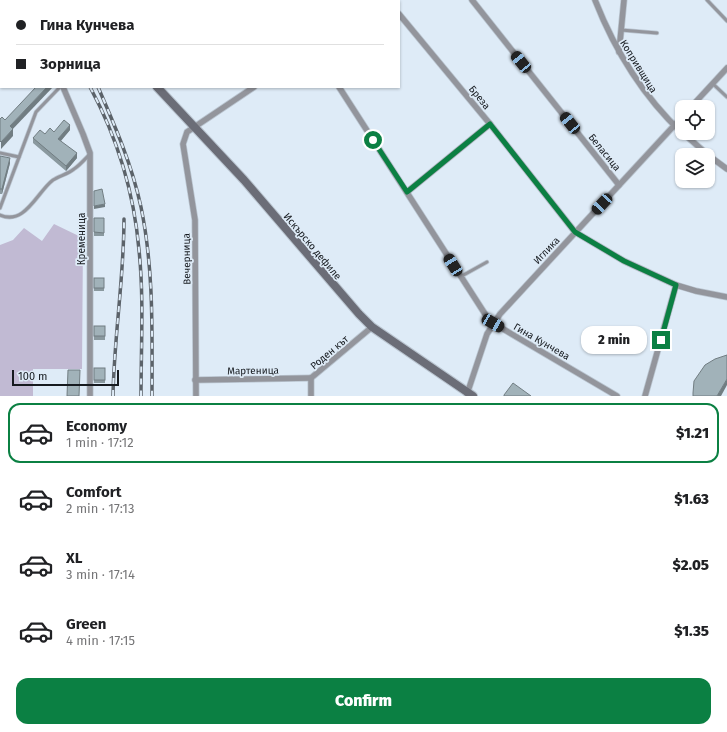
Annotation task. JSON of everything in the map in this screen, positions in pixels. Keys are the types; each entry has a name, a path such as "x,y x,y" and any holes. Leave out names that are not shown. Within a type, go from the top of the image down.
{"main road":[{"name":"Искърско дефиле","path":"158,88 244,180 345,299 372,327 469,395"}],"street":[{"name":"Беласица","path":"472,0 620,184"},
{"name":"Копривщица","path":"595,0 619,53 652,102 674,125"},
{"path":"619,53 624,0"},
{"name":"Бреза","path":"400,15 490,124 575,232 624,261 676,285 696,291 727,297"},
{"path":"698,100 727,68"},
{"name":"Кременица","path":"61,88 83,134 90,154 90,396"},
{"path":"194,127 252,88"},
{"name":"Гина Кунчева","path":"340,88 487,317 493,323 617,396"},
{"path":"407,192 490,124"},
{"name":"Иглика","path":"469,395 480,352 493,323 512,300 674,125"},
{"name":"Вечерница","path":"194,127 188,132 183,144 195,220 196,396"},
{"name":"Копривщица","path":"690,140 700,148"},
{"name":"Копривщица","path":"715,160 727,169"},
{"path":"645,396 676,285"},
{"name":"Роден кът","path":"311,396 311,378 372,327"},
{"name":"Мартеница","path":"195,380 311,378"}],"lane":[{"path":"708,0 727,21"},
{"path":"621,30 657,33"},
{"path":"713,84 727,97"},
{"path":"0,208 36,112 60,88"},
{"path":"0,153 19,157"},
{"path":"0,215 5,217 15,216 28,208 51,181 73,170 90,154"},
{"path":"460,277 487,262"}],"shaded area":[{"path":"54,224 83,238 82,369 33,369 33,396 0,396 0,245 13,240 24,228 42,241"}],"building":[{"path":"35,88 46,88 10,126 13,129 1,142 0,119 2,117 5,120"},
{"path":"64,120 70,125 58,139 77,153 66,166 33,138 40,130 45,134 50,128 54,132"},
{"path":"0,156 10,158 2,189 0,189"},
{"path":"102,189 105,204 94,206 94,191"},
{"path":"94,218 104,218 104,233 94,232"},
{"path":"94,278 104,278 104,288 94,288"},
{"path":"94,326 105,326 105,336 94,336"},
{"path":"727,355 727,379 717,396 693,396 694,381 705,365 715,359"},
{"path":"94,368 105,368 105,380 94,380"},
{"path":"68,370 80,370 79,396 67,396"},
{"path":"513,383 531,396 504,396"}],"railway":[{"path":"91,88 100,106 123,166 137,229 141,268 141,396"},
{"path":"98,88 128,161 141,207 150,278 152,396"},
{"path":"113,396 124,241 124,219"}],"route":[{"path":"373,140 407,192 490,124 575,232 624,261 676,285 661,340"}]}
